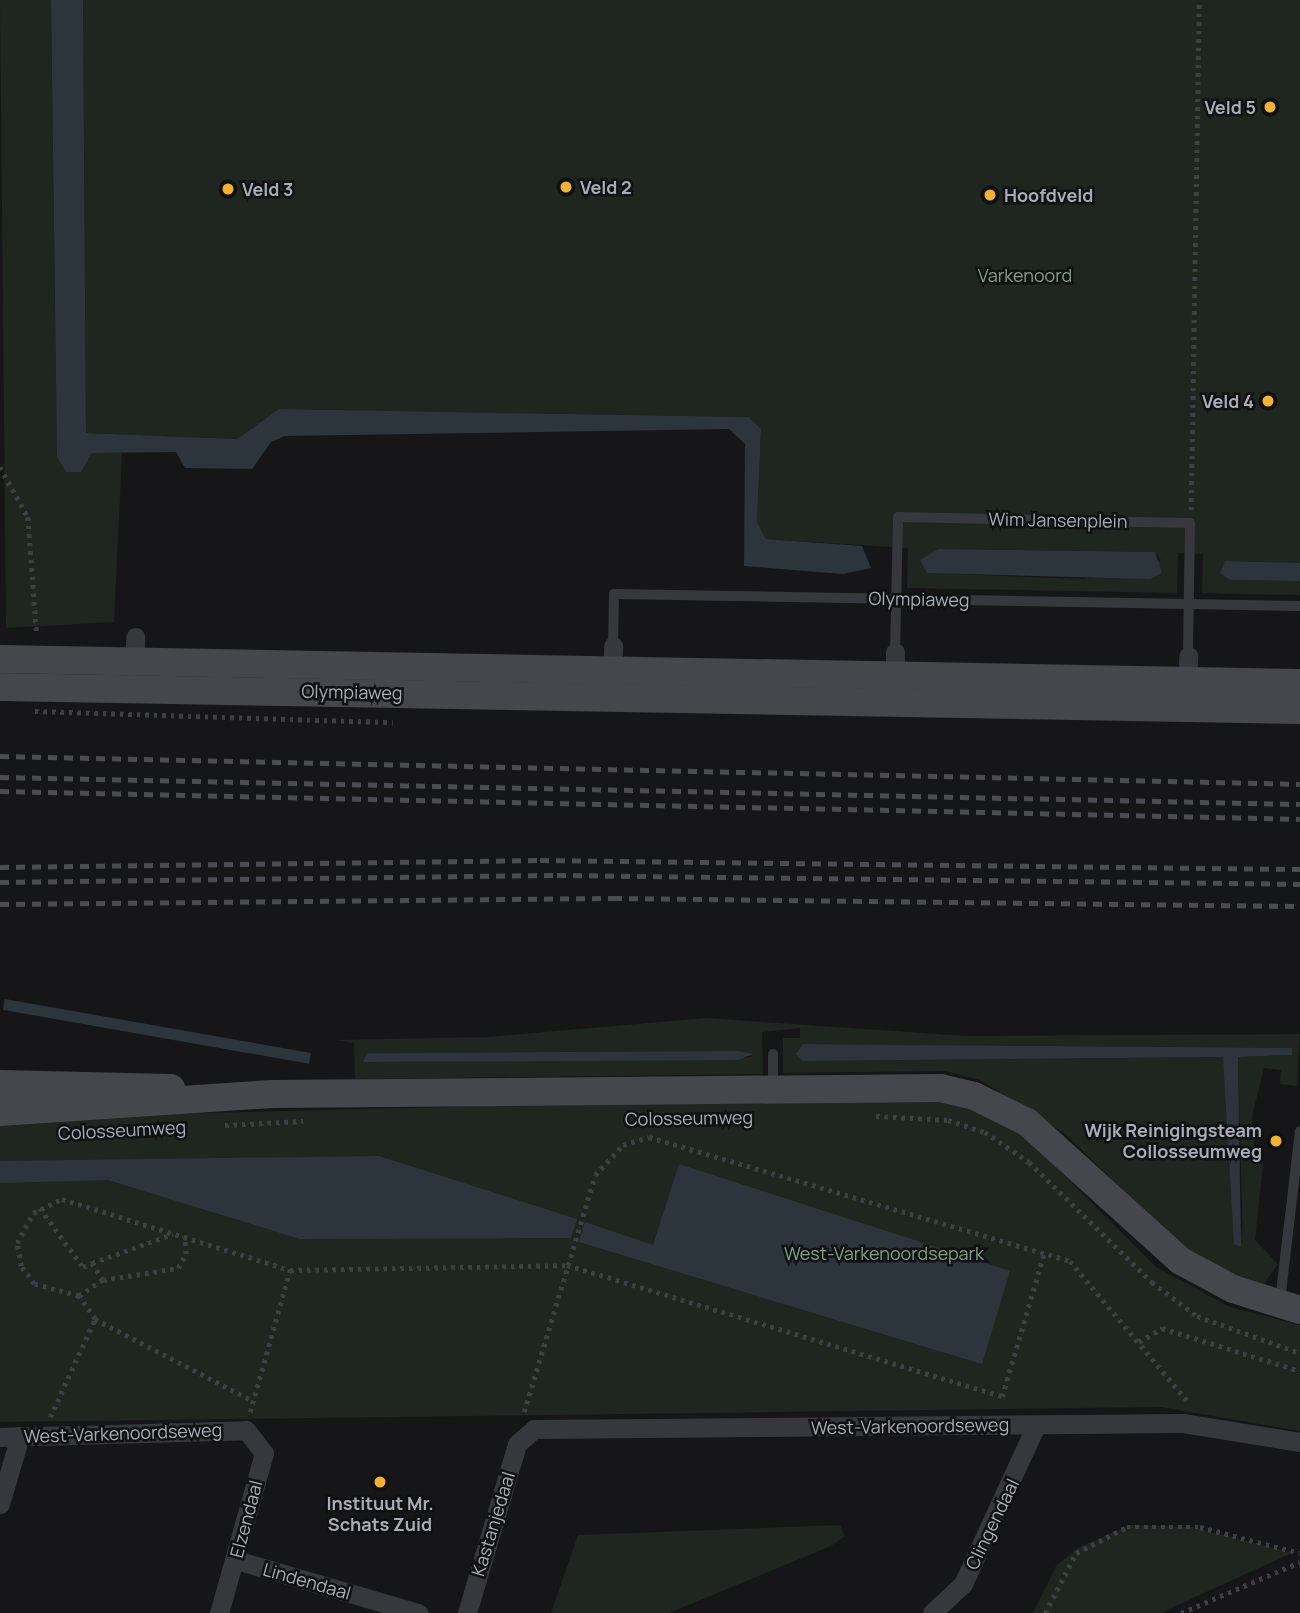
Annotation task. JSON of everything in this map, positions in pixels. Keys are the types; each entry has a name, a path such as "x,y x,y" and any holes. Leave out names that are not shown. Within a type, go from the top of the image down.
{"main road":[{"name":"Olympiaweg","path":"0,659 612,671 895,664 1187,668 1300,683"},
{"name":"Olympiaweg","path":"0,687 134,662"},
{"name":"Olympiaweg","path":"612,671 894,704 1300,710"},
{"name":"Colosseumweg","path":"0,1084 272,1094 897,1085 984,1100 1045,1135 1166,1251 1213,1280 1290,1307"},
{"name":"Colosseumweg","path":"0,1112 272,1094"}],"street":[{"path":"894,704 895,664"},
{"path":"1186,708 1187,668"},
{"name":"Clingendaal","path":"932,1613 963,1584 1036,1424"},
{"name":"West-Varkenoordseweg","path":"521,1436 534,1429 1206,1424 1300,1442"},
{"name":"West-Varkenoordseweg","path":"10,1437 49,1432 246,1430"},
{"name":"Elzendaal","path":"219,1613 264,1453 246,1430"},
{"name":"Kastanjedaal","path":"467,1613 521,1436"},
{"path":"0,1504 10,1437"},
{"name":"Lindendaal","path":"236,1560 418,1613"}],"lane":[{"name":"Wim Jansenplein","path":"895,664 898,517 1191,523"},
{"path":"1187,668 1191,523"},
{"name":"Olympiaweg","path":"612,671 614,594 1300,606"},
{"path":"773,1055 773,1087"},
{"path":"1290,1307 1300,1131"}],"path":[{"path":"1191,523 1199,0"},
{"path":"0,467 28,517 37,635"},
{"path":"864,1116 932,1118 985,1132 1029,1162 1152,1282 1197,1315 1300,1353"},
{"path":"218,1125 314,1121"},
{"path":"521,1436 570,1254 601,1164 623,1145 649,1137 1077,1266 1206,1424"},
{"path":"184,1236 186,1254 178,1268 103,1280 79,1296 45,1290 21,1266 20,1233 40,1208 72,1200 290,1270 567,1265 1002,1396"},
{"path":"40,1208 83,1267 176,1233"},
{"path":"1001,1426 1002,1396 1044,1254"},
{"path":"92,1263 103,1280"},
{"path":"246,1430 290,1270"},
{"path":"79,1296 94,1320 253,1401"},
{"path":"49,1432 50,1413 94,1320"},
{"path":"1139,1342 1161,1328 1300,1371"},
{"path":"1045,1613 1076,1553 1127,1527 1200,1527 1300,1553"},
{"path":"1181,1613 1300,1562"}],"green space":[{"path":"0,0 51,0 57,457 89,460 91,453 122,453 114,622 6,628"},
{"name":"Varkenoord","path":"83,0 1300,0 1300,563 1225,561 1230,580 1300,581 1300,595 1202,593 1203,554 1178,553 1177,593 907,588 908,548 766,539 757,522 761,429 749,417 279,409 237,439 86,433","holes":["938,549 1155,552 1161,560 1084,579 927,573 922,560"]},
{"path":"706,1018 966,1036 1300,1034 1297,1086 1280,1084 1281,1070 1264,1068 1252,1116 1255,1162 1263,1163 1255,1240 1278,1264 1262,1286 1213,1266 1176,1241 1063,1132 980,1080 945,1071 783,1073 783,1038 800,1038 800,1028 762,1032 763,1074 355,1079 354,1043 336,1040 487,1037","holes":["803,1044 1291,1048 1292,1048 1291,1055 1238,1057 1243,1246 1223,1057 803,1061","738,1051 753,1057 367,1062 367,1053"]},
{"name":"West-Varkenoordsepark","path":"895,1096 959,1103 1021,1132 1156,1267 1230,1307 1300,1325 1300,1431 1161,1407 0,1422 0,1118"},
{"path":"840,1525 845,1536 831,1546 669,1613 551,1613 578,1535"},
{"path":"1130,1525 1192,1527 1292,1553 1160,1613 1033,1613 1056,1566 1078,1548"}],"shaded area":[{"path":"51,0 83,0 86,433 237,439 279,409 749,417 761,429 757,522 766,539 862,546 871,568 843,574 744,566 745,444 729,429 285,436 271,442 252,469 185,468 176,452 92,453 81,472 66,472 57,457"},
{"path":"938,549 1155,552 1162,573 1150,579 927,573 920,560"},
{"path":"1225,561 1300,563 1300,581 1230,580 1220,573"},
{"path":"5,999 311,1053 309,1064 3,1010"},
{"path":"803,1044 1292,1048 1292,1055 1238,1057 1241,1247 1234,1244 1223,1057 803,1061 796,1054"},
{"path":"738,1051 753,1054 738,1060 363,1062 367,1053"},
{"path":"379,1156 577,1219 571,1238 300,1239 108,1180 0,1183 0,1161"},
{"path":"679,1164 1010,1271 982,1364 579,1242 585,1222 653,1245"}],"railway":[{"path":"0,756 1300,784"},
{"path":"0,777 1300,804"},
{"path":"0,791 1300,819"},
{"path":"0,867 540,860 1300,869"},
{"path":"0,882 557,875 1300,884"},
{"path":"0,904 613,898 1300,906"}],"place":[{"name":"Veld 5","path":"1270,107"},
{"name":"Veld 2","path":"566,187"},
{"name":"Veld 3","path":"228,189"},
{"name":"Hoofdveld","path":"990,195"},
{"name":"Veld 4","path":"1268,401"},
{"name":"Wijk Reinigingsteam Collosseumweg","path":"1276,1141"},
{"name":"Instituut Mr. Schats Zuid","path":"380,1482"}]}
